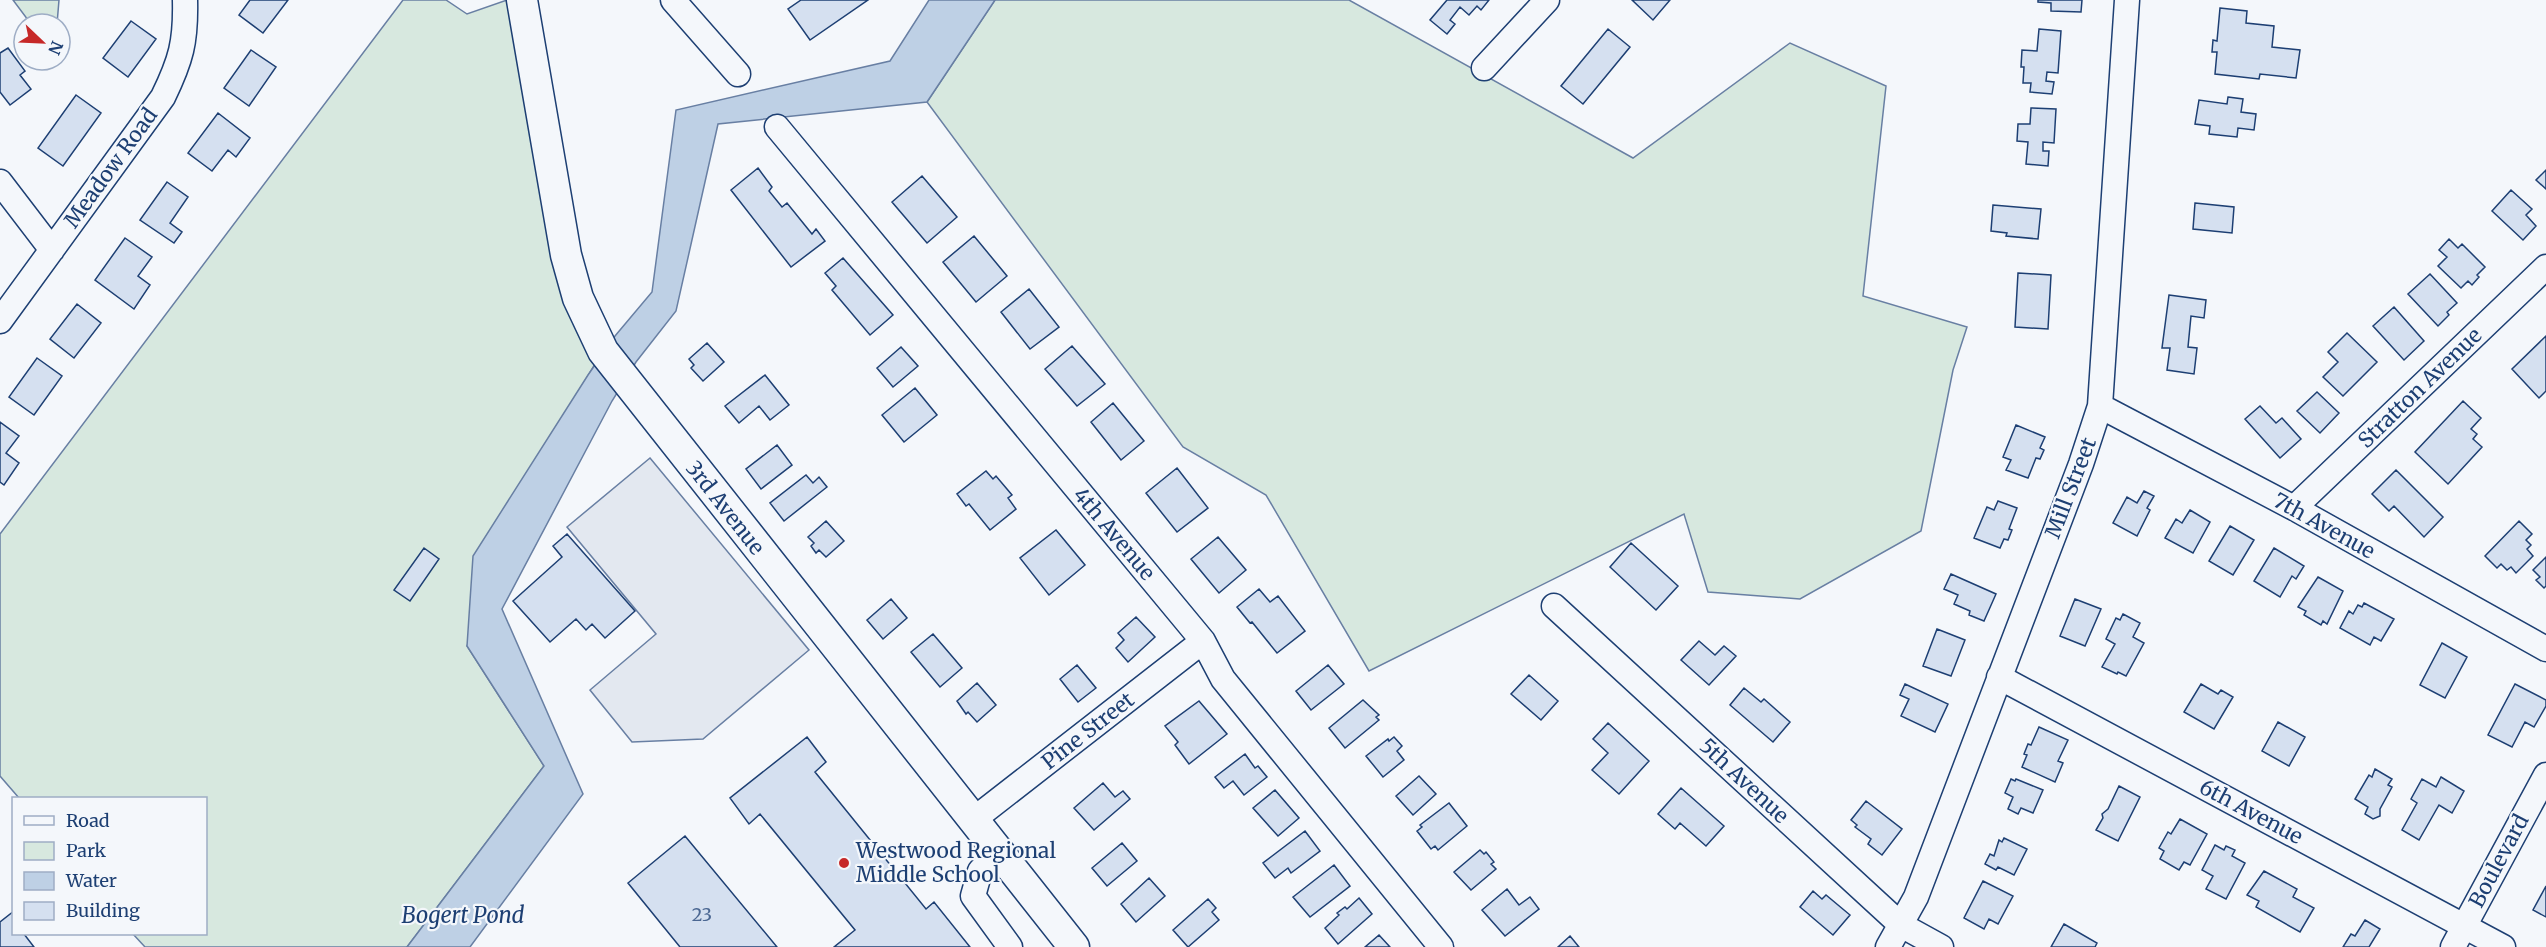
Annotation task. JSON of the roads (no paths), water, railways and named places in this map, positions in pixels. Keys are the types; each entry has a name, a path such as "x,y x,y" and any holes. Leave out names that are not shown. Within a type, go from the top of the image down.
{"main road":[{"name":"3rd Avenue","path":"522,0 566,255 578,298 603,351 1074,947"}],"street":[{"name":"Meadow Road","path":"0,321 163,97 179,63 186,27 185,0"},
{"path":"673,0 738,74"},
{"path":"1484,68 1547,0"},
{"name":"Mill Street","path":"1888,947 1916,897 2081,464 2100,406 2127,0"},
{"name":"4th Avenue","path":"777,127 1203,641 1222,679 1441,947"},
{"path":"0,182 52,250"},
{"name":"Stratton Avenue","path":"2294,508 2546,267"},
{"name":"7th Avenue","path":"2100,406 2294,508 2544,646"},
{"name":"5th Avenue","path":"1554,606 1901,925 1941,947"},
{"name":"Pine Street","path":"973,820 1203,641"},
{"name":"6th Avenue","path":"1999,677 2503,947"},
{"name":"Boulevard","path":"2453,947 2546,775"},
{"path":"998,852 980,871 973,896 1010,947"}],"water":[{"name":"Bogert Pond","path":"929,0 995,0 927,102 718,124 676,311 636,362 612,401 502,609 583,794 470,947 407,947 544,766 467,646 473,556 588,375 615,336 652,292 676,110 890,61"}],"place":[{"name":"Westwood Regional Middle School","path":"844,863"}]}
